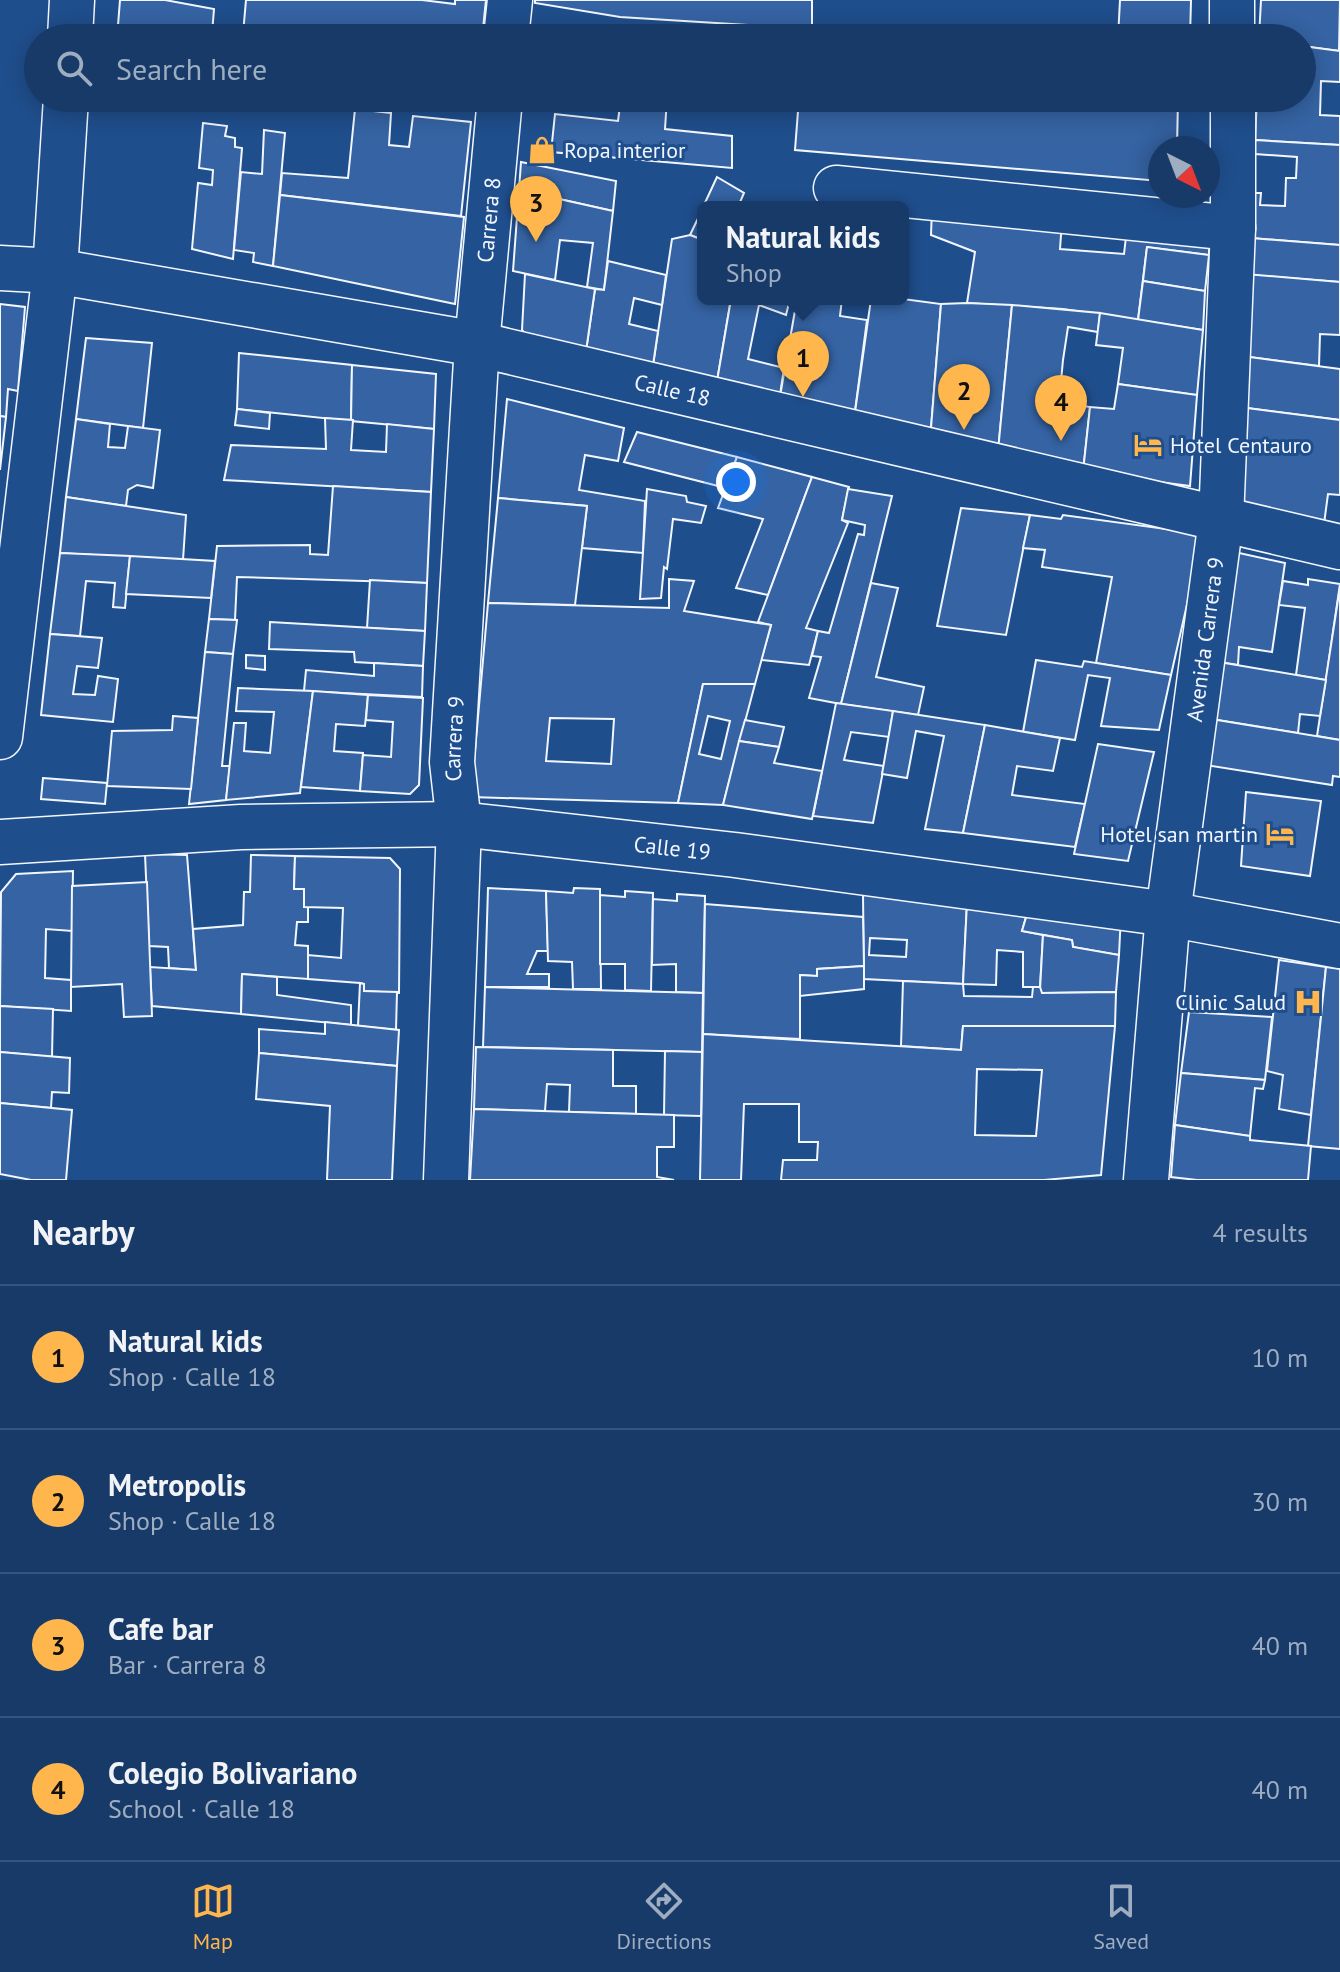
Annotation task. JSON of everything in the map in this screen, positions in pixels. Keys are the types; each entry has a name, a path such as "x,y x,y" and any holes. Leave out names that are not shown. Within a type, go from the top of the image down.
{"street":[{"path":"71,24 72,0"},
{"path":"507,24 510,0"},
{"path":"1232,0 1232,24"},
{"path":"0,737 55,271 65,112"},
{"name":"Carrera 8","path":"477,344 499,112"},
{"name":"Avenida Carrera 9","path":"1146,1180 1168,914 1221,520 1233,228 1233,112"},
{"path":"836,188 1233,228"},
{"name":"Calle 18","path":"0,268 55,271 477,344 1340,547"},
{"name":"Carrera 9","path":"446,1180 459,824 452,762 477,344"},
{"name":"Calle 19","path":"0,842 241,827 459,824 735,855 1168,914 1340,946"}],"building":[{"path":"120,0 165,0 214,9 213,24 118,24"},
{"path":"246,0 422,0 455,4 455,0 486,0 483,24 244,24"},
{"path":"535,0 812,0 812,24 732,24 620,17 535,3"},
{"path":"1120,0 1191,0 1190,24 1119,24"},
{"path":"1261,0 1340,0 1339,51 1316,48 1316,24 1260,24"},
{"path":"1316,48 1340,51 1340,82 1321,81 1320,115 1340,116 1340,145 1255,140 1256,112 1316,112"},
{"path":"355,112 391,113 389,145 409,147 413,116 471,122 461,216 280,195 282,173 348,178"},
{"path":"619,112 666,112 665,129 732,136 732,168 551,152 555,114 618,121"},
{"path":"798,112 1178,112 1177,136 1148,136 1148,180 795,150"},
{"path":"203,123 227,126 225,136 235,138 235,147 242,148 233,259 192,249 198,183 212,185 213,170 199,168"},
{"path":"264,130 285,133 273,266 253,262 254,253 234,250 241,172 262,174"},
{"path":"1255,140 1340,145 1340,245 1251,238 1253,193 1261,193 1260,205 1285,206 1286,178 1296,178 1297,157 1255,154"},
{"path":"521,162 616,181 613,211 519,190"},
{"path":"717,177 744,193 741,201 706,201"},
{"path":"519,190 613,211 604,290 587,287 593,243 560,240 555,280 513,271"},
{"path":"280,195 464,217 455,304 273,266"},
{"path":"932,208 1062,221 1060,249 1124,254 1127,228 1209,238 1209,255 1147,247 1138,320 1063,309 967,303 975,252 931,235"},
{"path":"697,220 697,238 690,235"},
{"path":"690,235 697,238 697,305 730,305 716,387 652,372 672,239"},
{"path":"1251,238 1340,245 1340,282 1250,275"},
{"path":"1147,247 1209,255 1205,291 1143,281"},
{"path":"608,261 666,275 662,305 634,298 629,324 658,331 652,372 585,358 595,289 604,290"},
{"path":"525,274 595,289 585,358 535,346 522,330"},
{"path":"1245,274 1340,282 1340,335 1320,334 1319,366 1242,356"},
{"path":"1143,281 1205,291 1203,330 1138,320"},
{"path":"909,300 941,304 931,428 854,419 870,305 909,305"},
{"path":"0,304 25,307 18,391 8,389 6,417 0,416"},
{"path":"941,304 1012,305 998,451 931,428"},
{"path":"730,305 759,305 748,359 784,368 779,402 716,387"},
{"path":"759,305 788,305 786,315"},
{"path":"796,305 841,305 840,316 867,320 854,419 779,402"},
{"path":"1012,305 1100,313 1098,332 1068,327 1063,360 1059,402 1090,407 1083,472 998,451"},
{"path":"1100,313 1203,330 1197,395 1118,384 1123,348 1096,345"},
{"path":"86,338 152,343 143,428 76,419"},
{"path":"239,353 352,365 351,421 237,409"},
{"path":"1242,356 1340,369 1340,420 1247,408"},
{"path":"352,365 436,374 434,429 351,421"},
{"path":"1118,384 1197,395 1190,486 1083,472 1090,407 1114,409"},
{"path":"507,399 624,428 618,461 585,455 579,490 645,501 643,553 582,548 587,506 498,498"},
{"path":"1247,408 1340,420 1340,495 1328,494 1324,524 1241,511"},
{"path":"237,409 270,413 269,429 235,425"},
{"path":"0,416 6,417 0,470"},
{"path":"325,418 353,420 351,450 386,452 387,424 434,429 431,492 224,480 231,445 326,449"},
{"path":"76,419 110,424 108,447 125,448 128,426 160,430 153,488 137,485 128,490 126,506 66,497"},
{"path":"637,432 737,457 726,488 624,462"},
{"path":"737,457 812,477 768,595 736,588 763,519 718,508"},
{"path":"812,477 849,487 842,520 848,523 806,628 818,631 809,665 761,660 771,625 758,622"},
{"path":"333,486 431,492 427,583 237,577 235,620 209,619 217,546 310,545 310,554 328,555"},
{"path":"647,489 686,496 687,502 706,506 701,523 673,519 661,598 640,599"},
{"path":"848,489 892,496 841,704 809,698 821,657 812,656 818,631 829,633 858,534 864,535 865,525 842,520"},
{"path":"66,497 186,515 183,560 60,553"},
{"path":"498,498 587,506 575,605 488,603"},
{"path":"961,508 1030,515 1006,635 937,626"},
{"path":"1030,515 1061,519 1063,515 1203,534 1171,675 1096,663 1112,577 1042,567 1045,550 1023,548"},
{"path":"1230,551 1285,563 1272,652 1239,647 1238,665 1213,661"},
{"path":"60,553 130,556 125,608 113,607 115,583 86,581 80,636 50,634"},
{"path":"130,556 215,561 211,598 126,594"},
{"path":"669,579 694,581 684,611 771,625 755,684 703,684 678,803 471,797 488,603 669,608","holes":["550,718 614,719 611,764 546,761"]},
{"path":"1308,579 1340,584 1326,680 1296,675 1305,608 1279,605 1283,581 1308,585"},
{"path":"370,580 427,583 425,631 367,628"},
{"path":"871,583 898,588 876,677 924,687 918,715 841,704"},
{"path":"1340,587 1340,740 1317,736"},
{"path":"209,619 237,620 233,654 205,652"},
{"path":"270,622 425,631 423,666 355,662 354,652 269,649"},
{"path":"50,634 102,638 98,668 77,666 73,694 95,695 98,676 118,679 113,722 41,715"},
{"path":"205,652 233,654 222,766 230,766 226,800 189,804"},
{"path":"246,655 265,656 265,670 246,668"},
{"path":"1036,660 1082,667 1084,661 1171,675 1159,730 1101,726 1110,678 1088,675 1075,740 1023,732"},
{"path":"1213,661 1326,680 1320,716 1300,714 1298,733 1205,718"},
{"path":"374,663 423,666 422,697 304,691 306,670 374,676"},
{"path":"703,684 755,684 723,805 678,803","holes":["708,716 730,721 721,759 699,754"]},
{"path":"238,688 313,691 300,793 226,800 234,723 246,723 244,751 270,753 274,712 236,711"},
{"path":"313,691 368,695 365,726 336,724 334,751 363,753 360,791 301,787"},
{"path":"368,695 423,698 419,785 410,794 360,791 363,755 391,757 393,722 366,720"},
{"path":"836,703 893,711 889,737 851,732 844,760 884,766 873,823 813,816"},
{"path":"893,711 985,725 963,833 925,829 944,736 916,731 907,778 882,774"},
{"path":"173,716 198,718 191,789 107,786 112,731 172,730"},
{"path":"1205,718 1340,740 1340,777 1333,776 1332,785 1199,764"},
{"path":"745,720 784,727 779,747 739,741"},
{"path":"985,725 1060,738 1053,771 1017,766 1012,795 1085,804 1075,847 963,833"},
{"path":"739,741 779,747 774,763 822,771 812,819 723,805"},
{"path":"1098,744 1154,752 1128,861 1074,854"},
{"path":"43,778 107,783 105,804 41,799"},
{"name":"Hotel san martin","path":"1246,792 1321,801 1310,876 1241,866"},
{"path":"145,854 187,855 196,970 169,968 168,947 149,946"},
{"path":"251,855 295,856 294,889 304,889 308,922 297,922 295,945 308,946 308,979 242,974 241,1014 152,1006 150,967 196,970 193,929 243,925 244,892 250,892"},
{"path":"295,856 390,858 400,869 399,993 364,991 364,984 360,983 308,979 308,955 341,958 343,908 304,907 304,889 294,889"},
{"path":"73,871 72,931 46,929 45,978 71,980 71,1011 0,1006 1,892 16,874"},
{"path":"147,882 152,1016 124,1017 122,984 71,987 72,886"},
{"path":"488,888 546,891 548,951 537,951 527,974 549,974 549,987 485,987"},
{"path":"574,888 600,889 601,989 573,989 572,962 548,961 546,891 573,893"},
{"path":"625,891 653,893 651,991 625,990 625,964 600,964 600,895 625,897"},
{"path":"677,894 705,896 703,993 676,992 676,964 652,965 653,899 677,901"},
{"path":"863,894 967,902 963,984 864,979","holes":["870,938 907,940 906,957 869,955"]},
{"path":"967,902 1029,907 1022,931 1043,935 1040,987 1023,987 1023,952 997,950 996,985 963,984"},
{"path":"705,904 863,917 864,966 817,969 817,976 800,975 800,1039 703,1034"},
{"path":"1029,907 1121,914 1119,955 1073,947 1072,940 1022,931"},
{"path":"1043,935 1072,940 1073,947 1119,955 1116,992 1042,993"},
{"path":"1279,960 1326,967 1311,1115 1279,1109 1283,1075 1267,1071"},
{"path":"864,966 864,989 800,996 800,975 817,976 817,969"},
{"path":"1326,967 1340,969 1340,1149 1308,1146"},
{"path":"242,974 277,977 277,995 351,1005 351,1025 241,1014"},
{"path":"903,981 963,984 964,996 1032,997 1033,987 1040,987 1042,993 1116,992 1115,1026 963,1026 961,1050 901,1046"},
{"path":"360,983 364,984 364,991 397,992 396,1030 358,1026"},
{"path":"485,987 703,993 702,1052 483,1047"},
{"path":"0,1006 53,1009 52,1057 0,1052"},
{"path":"1189,1012 1272,1017 1265,1080 1181,1073"},
{"path":"325,1022 399,1030 397,1066 259,1053 259,1029 325,1034"},
{"path":"963,1026 1115,1026 1101,1175 1044,1180 781,1180 783,1160 817,1160 818,1142 799,1142 799,1104 744,1104 741,1180 700,1180 703,1034 961,1050","holes":["977,1069 1042,1070 1036,1136 975,1135"]},
{"path":"476,1047 613,1050 613,1086 636,1086 636,1114 569,1112 570,1085 547,1084 545,1111 474,1109"},
{"path":"665,1051 702,1052 701,1116 664,1115"},
{"path":"0,1052 70,1058 69,1093 52,1092 51,1108 0,1103"},
{"path":"259,1053 397,1066 392,1180 327,1180 330,1106 256,1099"},
{"path":"1181,1073 1265,1080 1263,1089 1255,1088 1250,1136 1175,1125"},
{"path":"0,1103 72,1110 66,1180 31,1180 0,1174"},
{"path":"474,1109 674,1115 674,1147 657,1147 657,1177 674,1180 470,1180"},
{"path":"1175,1125 1250,1136 1250,1140 1311,1146 1308,1180 1197,1180 1171,1177"}],"place":[{"name":"Ropa interior","path":"542,150"},
{"name":"Cafe bar","path":"536,242"},
{"name":"Natural kids","path":"803,397"},
{"name":"Metropolis","path":"964,430"},
{"name":"Colegio Bolivariano","path":"1061,441"},
{"name":"Hotel Centauro","path":"1148,445"},
{"name":"Hotel san martin","path":"1280,834"},
{"name":"Clinic Salud","path":"1308,1002"}]}
